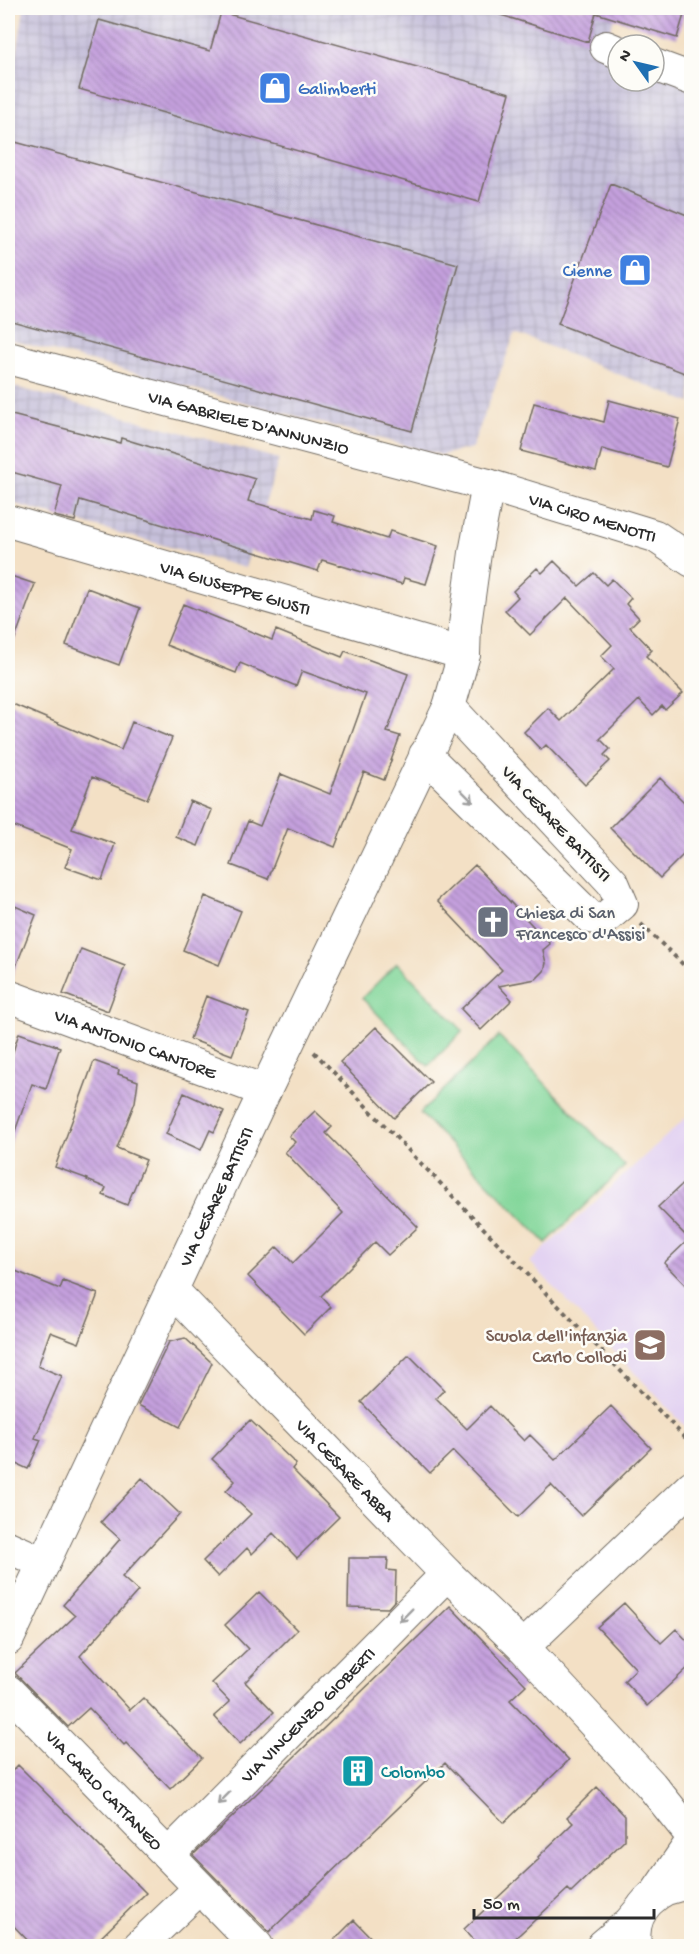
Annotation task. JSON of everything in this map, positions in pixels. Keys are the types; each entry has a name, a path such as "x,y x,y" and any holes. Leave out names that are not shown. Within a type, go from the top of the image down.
{"main road":[{"path":"603,1947 630,1923 649,1901 692,1842"},
{"path":"634,1947 634,1929 649,1901 674,1885 692,1884"}],"street":[{"path":"666,69 692,79"},
{"name":"VIA GABRIELE D'ANNUNZIO","path":"8,358 488,485"},
{"name":"VIA CIRO MENOTTI","path":"488,485 656,536 692,561"},
{"name":"VIA CESARE BATTISTI","path":"8,1639 265,1091 449,707 464,654 472,576 488,485"},
{"name":"VIA GIUSEPPE GIUSTI","path":"8,521 464,654"},
{"name":"VIA CESARE BATTISTI","path":"449,707 613,883 622,904"},
{"path":"425,755 590,917 603,920 622,904"},
{"name":"VIA ANTONIO CANTORE","path":"8,996 265,1091"},
{"name":"VIA CESARE ABBA","path":"172,1290 447,1574 523,1647 651,1785 692,1836"},
{"path":"523,1647 692,1486"},
{"path":"8,1547 44,1563"},
{"name":"VIA VINCENZO GIOBERTI","path":"168,1855 447,1574"},
{"name":"VIA CARLO CATTANEO","path":"8,1691 257,1947"},
{"path":"651,1785 692,1795"},
{"path":"139,1947 200,1888"}],"path":[{"path":"622,904 692,973"},
{"path":"294,1032 692,1445"}],"shaded area":[{"path":"24,8 617,8 610,31 617,33 606,33 606,93 666,93 666,47 691,54 691,403 515,333 472,448 441,455 8,339 8,66 15,66"},
{"path":"8,385 279,459 245,568 8,502"},
{"name":"Scuola dell'infanzia Carlo Collodi","path":"691,1113 692,1428 689,1430 530,1262"}],"green space":[{"path":"397,963 463,1031 428,1066 362,998"},
{"path":"499,1036 625,1166 546,1243 420,1113"}],"building":[{"path":"492,8 686,8 677,38 596,13 588,42 491,12"},
{"path":"221,12 510,93 479,202 79,89 99,20 210,51"},
{"path":"8,140 458,264 412,431 8,320"},
{"name":"Cienne","path":"611,184 692,217 692,376 558,324"},
{"path":"609,400 680,419 667,467 602,449 596,471 521,451 534,403 604,422"},
{"path":"8,414 120,443 121,438 255,479 248,501 312,519 314,510 335,516 333,522 387,539 390,531 438,546 426,584 404,578 402,584 322,560 318,571 80,500 75,521 54,516 62,486 8,471"},
{"path":"554,561 579,586 594,573 606,585 612,579 631,598 626,604 639,618 630,627 652,650 646,656 683,693 665,710 662,706 653,715 639,700 600,739 610,749 604,755 610,761 585,785 546,745 541,750 524,732 548,708 561,721 614,669 601,656 612,645 567,598 530,635 505,610 518,597 513,591 537,568 542,573"},
{"path":"8,575 35,584 10,652 8,652"},
{"path":"87,588 140,608 119,665 66,645"},
{"path":"183,604 272,640 276,630 342,657 345,651 408,674 387,732 400,736 384,780 364,772 335,847 288,828 268,879 231,865 248,821 260,826 281,774 330,794 366,694 302,671 296,686 240,663 236,673 166,645"},
{"path":"8,702 121,750 132,722 172,738 147,799 92,777 72,829 115,844 102,880 65,867 72,849 8,824"},
{"path":"660,778 692,810 692,846 660,878 610,828"},
{"path":"190,801 212,810 198,846 176,837"},
{"name":"Chiesa di San Francesco d'Assisi","path":"475,865 550,944 543,950 546,963 544,971 536,979 499,986 512,1000 481,1030 461,1009 502,970 437,901"},
{"path":"205,896 241,911 219,965 183,950"},
{"path":"8,903 36,915 11,979 8,978"},
{"path":"81,949 125,966 108,1011 63,994"},
{"path":"206,996 249,1012 232,1055 190,1039"},
{"path":"376,1027 431,1082 394,1118 340,1062"},
{"path":"19,1033 60,1047 46,1089 32,1084 10,1145 8,1145 8,1067"},
{"path":"94,1061 119,1070 118,1074 138,1081 135,1102 117,1148 146,1160 127,1205 103,1195 106,1188 55,1167"},
{"path":"184,1093 224,1111 214,1132 210,1130 201,1150 166,1134"},
{"path":"315,1111 332,1127 326,1133 418,1227 388,1255 375,1242 321,1296 331,1307 304,1334 248,1276 277,1247 293,1263 343,1213 285,1152 295,1142 289,1136"},
{"path":"692,1175 692,1292 664,1263 689,1239 658,1207"},
{"path":"8,1268 60,1289 63,1281 98,1294 79,1343 50,1332 38,1366 62,1376 35,1438 41,1440 28,1469 8,1460"},
{"path":"185,1338 212,1363 180,1427 138,1405 169,1342"},
{"path":"409,1355 444,1390 436,1398 467,1429 490,1406 524,1441 530,1435 555,1460 611,1406 651,1448 581,1516 551,1485 518,1517 453,1451 430,1473 361,1402"},
{"path":"250,1420 296,1464 292,1469 339,1517 297,1558 273,1533 252,1554 247,1548 218,1577 203,1561 251,1514 226,1491 235,1481 212,1459"},
{"path":"142,1478 180,1514 122,1577 138,1591 80,1656 130,1710 143,1698 202,1758 170,1789 89,1708 68,1727 15,1673 75,1616 63,1605 120,1539 101,1522"},
{"path":"349,1558 388,1558 387,1570 396,1571 395,1600 388,1608 348,1607"},
{"path":"259,1592 297,1630 245,1682 274,1712 240,1744 214,1716 230,1702 212,1683 248,1649 225,1625"},
{"path":"624,1603 661,1643 676,1629 692,1646 692,1664 647,1706 624,1681 636,1669 597,1627"},
{"name":"Colombo","path":"450,1606 526,1685 510,1700 569,1760 504,1823 445,1763 269,1932 193,1855"},
{"path":"18,1765 146,1893 91,1947 34,1947 8,1920 8,1775"},
{"path":"597,1787 625,1816 625,1840 571,1892 568,1889 506,1947 480,1947 464,1929 539,1859 538,1857 573,1823 567,1817"},
{"path":"354,1920 380,1947 327,1947"}],"place":[{"name":"Galimberti","path":"275,88"},
{"name":"Cienne","path":"635,270"},
{"name":"Chiesa di San Francesco d'Assisi","path":"493,922"},
{"name":"Scuola dell'infanzia Carlo Collodi","path":"650,1345"},
{"name":"Colombo","path":"358,1771"}]}
